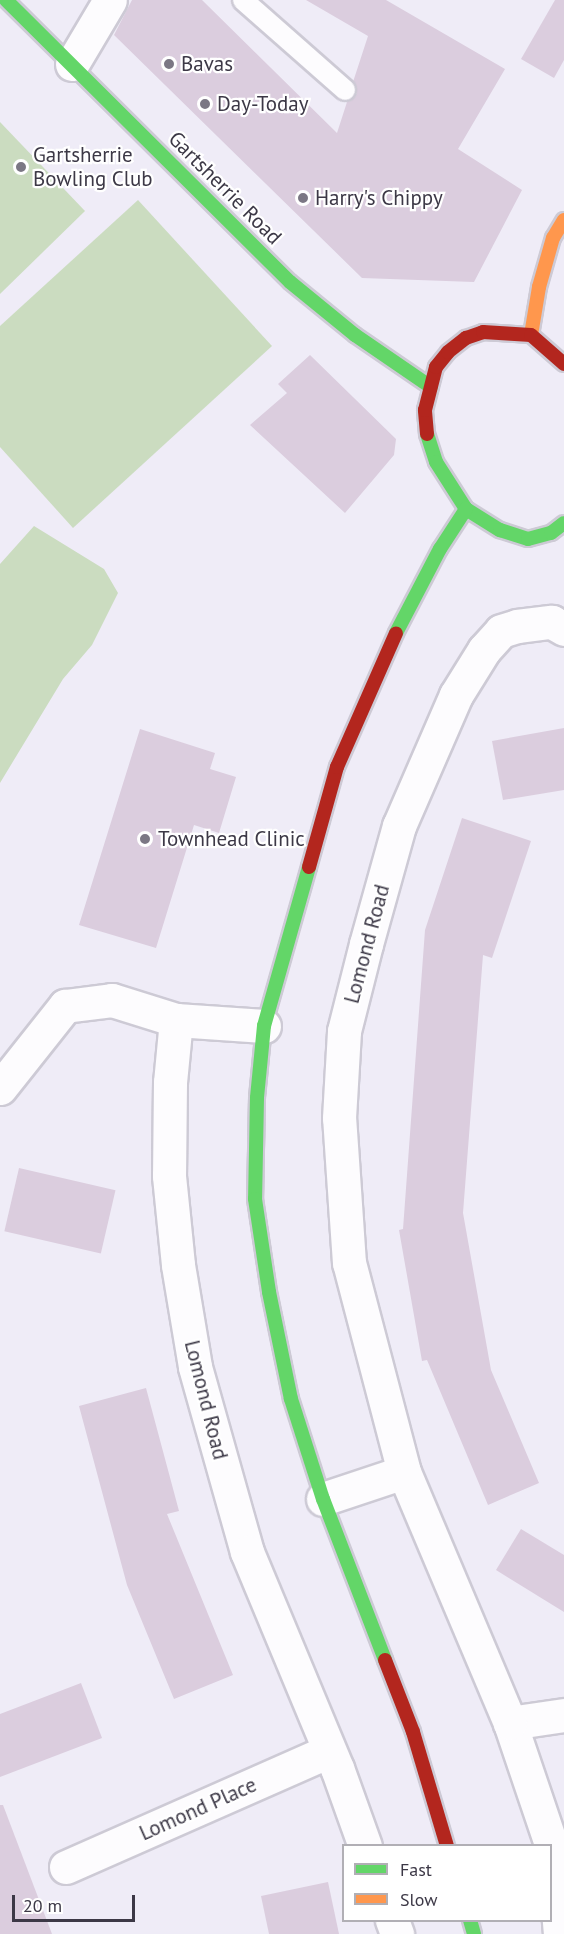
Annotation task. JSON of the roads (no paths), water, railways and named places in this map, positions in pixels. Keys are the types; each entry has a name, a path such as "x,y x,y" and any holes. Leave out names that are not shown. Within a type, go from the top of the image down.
{"street":[{"name":"Gartsherrie Road","path":"6,0 290,282 355,335 431,387"},
{"path":"72,64 110,0"},
{"path":"531,335 539,287 553,238 564,220"},
{"path":"564,364 531,335 483,332 466,338 448,352 436,368 425,410 427,434 436,462 466,509 500,530 528,539 551,533 564,523"},
{"path":"447,1844 413,1732 323,1499 291,1399 269,1292 255,1199 257,1098 264,1026 337,767 383,658 440,549 466,509"},
{"name":"Lomond Road","path":"551,1844 510,1723 404,1472 349,1263 339,1118 344,1031 399,826 456,695 484,650 501,631 517,626 558,626"},
{"path":"0,1088 65,1006 112,1000 176,1020 264,1026"},
{"name":"Lomond Road","path":"176,1020 170,1082 169,1176 177,1265 195,1367 247,1552 365,1844"},
{"path":"323,1499 404,1472"},
{"path":"510,1723 564,1715"},
{"name":"Lomond Place","path":"66,1867 329,1751"},
{"name":"Lomond Road","path":"552,1847 560,1934"}],"lane":[{"path":"243,0 345,90"}],"place":[{"name":"Bavas","path":"169,64"},
{"name":"Day-Today","path":"205,104"},
{"name":"Gartsherrie Bowling Club","path":"21,167"},
{"name":"Harry's Chippy","path":"303,198"},
{"name":"Townhead Clinic","path":"145,839"}]}
